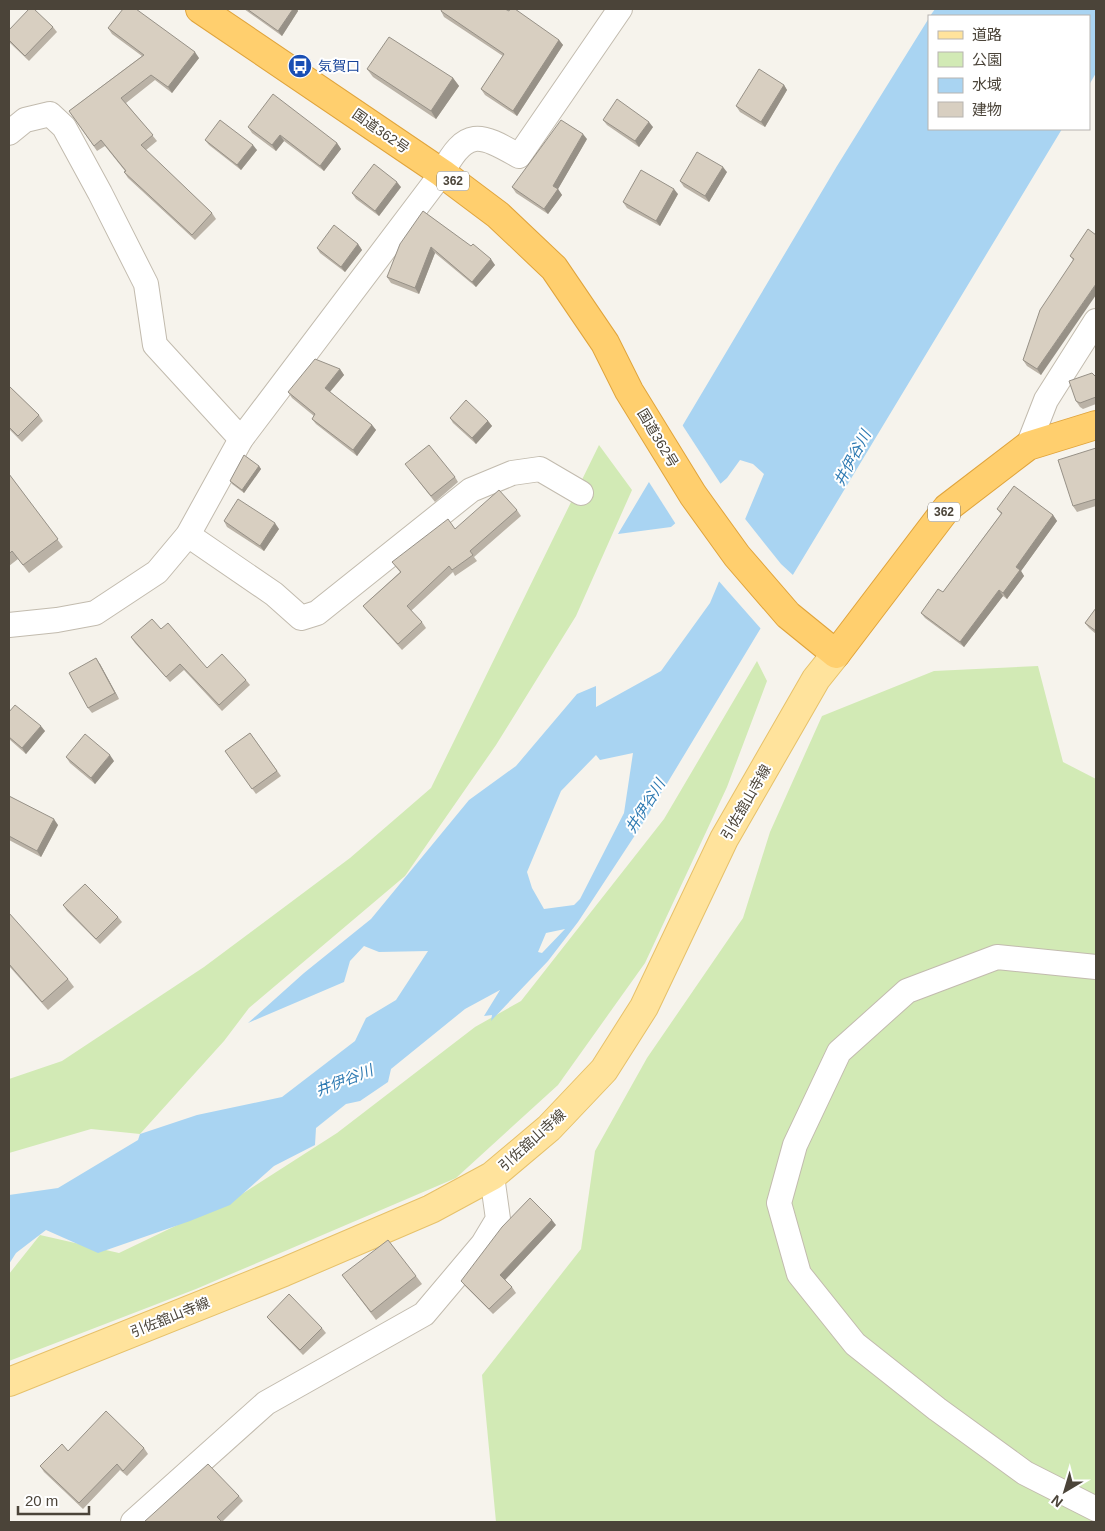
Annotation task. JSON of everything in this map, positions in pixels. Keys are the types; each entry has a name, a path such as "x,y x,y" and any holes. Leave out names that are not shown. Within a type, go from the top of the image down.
{"highway":[{"name":"国道362号","path":"200,9 306,78 442,173 498,215 554,268 604,343 645,416 693,495 737,556 774,601 836,654"},
{"name":"362","path":"836,654 947,508 1028,446 1096,425"}],"main road":[{"name":"引佐舘山寺線","path":"9,1382 284,1272 423,1213 492,1176 549,1128 604,1070 644,1007 724,839 816,679 836,654"}],"street":[{"path":"9,625 56,620 95,613 157,572 188,535 241,439 442,173 454,151 469,139 490,140 519,156 620,9"},
{"path":"9,133 25,120 50,114 64,127 146,284 155,345 241,439"},
{"path":"1028,446 1046,400 1096,322"},
{"path":"188,535 274,594 301,618 317,613 471,490 512,473 540,469 581,493"},
{"path":"1096,967 997,957 907,991 839,1052 795,1145 780,1203 799,1274 855,1344 937,1409 1025,1473 1096,1509"},
{"path":"133,1522 266,1403 424,1314 484,1244 498,1219 492,1176"}],"green space":[{"path":"599,445 632,490 576,616 496,745 405,876 249,1008 224,1041 140,1134 91,1129 9,1153 9,1079 62,1061 204,967 350,858 431,788"},
{"path":"757,661 767,681 727,787 645,963 558,1085 456,1178 196,1289 9,1361 9,1274 40,1235 119,1253 242,1194 337,1133 475,1027 521,1001 664,819"},
{"path":"1038,666 1063,762 1096,779 1096,1522 496,1522 482,1375 581,1249 595,1151 647,1058 743,918 770,832 822,716 934,671"}],"water":[{"path":"935,9 1096,9 1096,73 1090,83 1090,15 931,15"},
{"name":"井伊谷川","path":"928,20 928,130 1061,130 645,820 578,922 548,961 491,1021 492,1015 484,1016 500,990 465,1009 391,1069 388,1082 360,1101 346,1104 316,1128 315,1145 274,1166 230,1205 98,1253 46,1230 16,1253 9,1264 9,1195 58,1188 138,1140 140,1134 197,1115 282,1097 355,1041 366,1018 396,1000 428,951 379,952 364,946 350,961 344,982 248,1023 304,973 371,919 469,800 516,766 577,694 596,686 596,707 661,671 710,603 764,474 753,464 740,460 727,478 671,527 618,534 837,166","holes":["633,753 624,813 580,899 574,905 544,909 532,888 527,872 561,791 596,755 600,760","565,929 542,953 538,952 546,933"]}],"pier":[{"path":"681,423 722,486 677,526 647,479"},
{"path":"742,515 781,564 794,576 762,630 717,579"}],"building":[{"path":"29,9 34,9 53,27 25,56 9,40 9,30"},
{"path":"123,9 136,9 195,52 168,87 151,75 121,98 153,135 141,145 212,213 192,235 124,172 126,171 101,140 94,146 69,111 144,55 108,28"},
{"path":"247,9 293,9 278,31"},
{"path":"442,9 505,9 509,11 510,9 515,9 559,40 513,111 481,89 504,54 441,11"},
{"path":"389,37 453,78 431,111 367,69"},
{"path":"759,69 784,85 761,122 736,106"},
{"path":"273,94 337,143 320,166 280,135 272,145 248,127"},
{"path":"617,99 649,122 635,141 603,120"},
{"path":"220,120 253,145 237,165 205,140"},
{"path":"561,120 583,134 553,186 558,189 544,209 512,187"},
{"path":"697,152 723,167 705,196 680,181"},
{"path":"374,164 397,182 375,211 352,193"},
{"path":"641,170 674,189 656,221 623,202"},
{"path":"423,211 471,246 473,244 491,259 472,282 431,247 415,288 387,277 400,244"},
{"path":"334,225 358,244 341,267 317,248"},
{"path":"1088,229 1096,235 1096,284 1037,369 1023,360 1040,310 1074,259 1070,256"},
{"path":"315,359 340,369 325,388 372,425 353,450 312,419 315,414 288,392"},
{"path":"1092,373 1096,377 1096,397 1080,403 1076,401 1069,381"},
{"path":"9,386 39,415 18,436 9,427"},
{"path":"466,400 488,421 472,438 450,418"},
{"path":"429,445 455,477 431,496 405,464"},
{"path":"1096,448 1096,499 1073,506 1058,460"},
{"path":"244,455 259,466 242,490 230,481"},
{"path":"9,474 58,539 23,565 12,551 9,554"},
{"path":"1014,486 1053,515 1016,567 1020,570 1003,593 999,590 960,642 921,613 938,589 943,592 1002,513 997,509"},
{"path":"499,490 517,510 470,551 473,555 452,570 449,566 407,606 422,622 398,644 363,606 401,572 392,562 448,519 455,529"},
{"path":"238,499 275,523 260,546 224,521"},
{"path":"1096,608 1096,631 1085,623"},
{"path":"152,619 161,629 168,623 207,668 222,654 246,680 219,705 180,664 166,677 131,637"},
{"path":"96,658 115,693 88,708 69,673"},
{"path":"15,705 41,726 22,748 9,737 9,712"},
{"path":"250,733 277,771 252,789 225,751"},
{"path":"85,734 110,755 91,778 66,757"},
{"path":"9,796 54,819 37,851 9,836"},
{"path":"85,884 118,917 96,939 63,905"},
{"path":"9,913 68,979 42,1002 9,964"},
{"path":"530,1198 552,1220 500,1275 512,1287 489,1309 461,1281 502,1227"},
{"path":"388,1240 416,1276 371,1312 342,1275"},
{"path":"289,1294 322,1328 300,1350 267,1317"},
{"path":"106,1411 144,1448 123,1471 117,1464 79,1503 40,1466 62,1444 68,1451"},
{"path":"208,1464 239,1496 217,1517 222,1522 144,1522"}],"place":[{"name":"気賀口","path":"300,66"}]}
